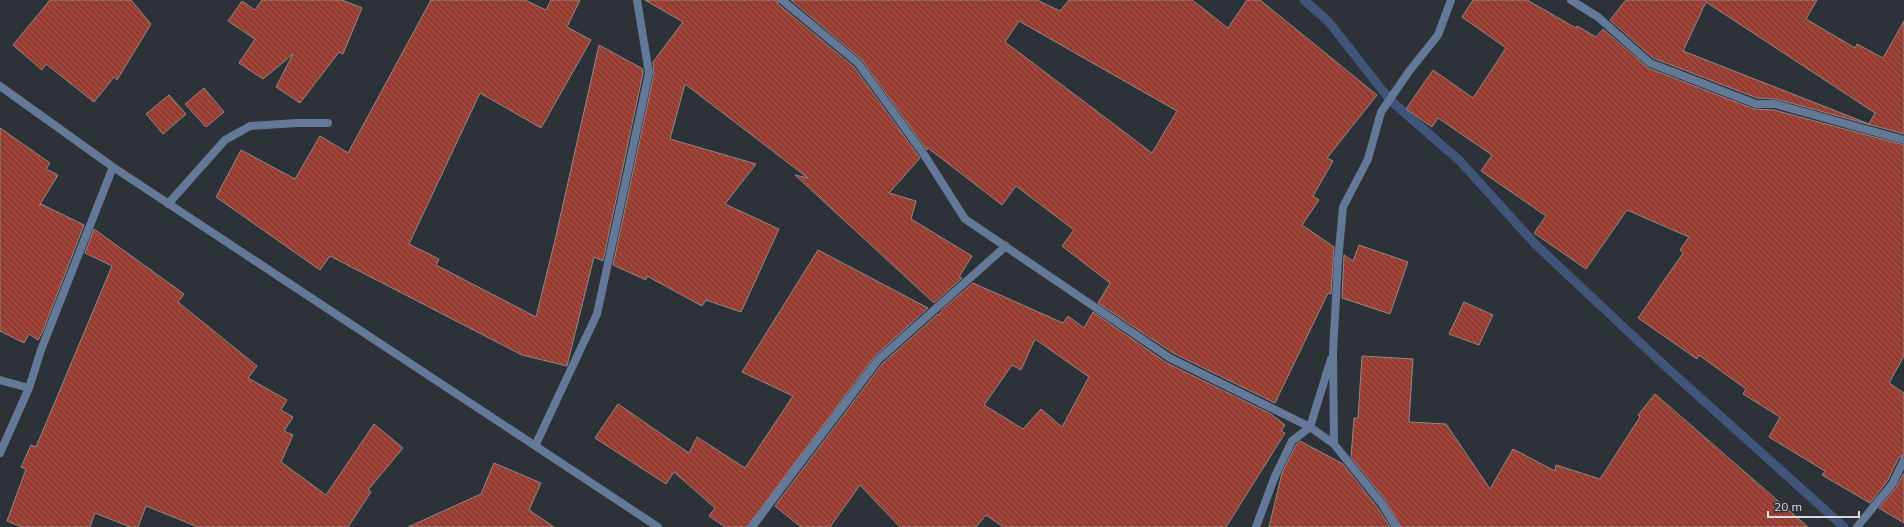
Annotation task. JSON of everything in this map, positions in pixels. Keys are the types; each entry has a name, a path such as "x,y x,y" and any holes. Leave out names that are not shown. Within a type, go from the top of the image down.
{"street":[{"path":"535,446 597,314 649,73 637,0"},
{"path":"782,0 858,63 923,153 965,219 1170,358 1310,427 1334,444 1382,504 1396,527"},
{"path":"1334,444 1334,352 1338,261 1343,207 1368,159 1381,112 1410,70 1438,35 1451,0"},
{"path":"1571,0 1598,17 1650,63 1756,104 1775,104 1904,140"},
{"path":"0,86 113,167 168,204 658,527"},
{"path":"168,204 225,140 250,126 296,123 328,123"},
{"path":"0,453 28,388 41,350 113,167"},
{"path":"752,527 878,360 1006,246"},
{"path":"1256,527 1275,476 1292,440 1310,427 1334,352"},
{"path":"0,380 28,388"},
{"path":"1857,527 1893,483 1904,460"}],"building":[{"path":"50,0 131,0 151,24 117,80 114,77 94,102 46,64 42,70 13,45"},
{"path":"262,0 342,0 362,8 343,54 339,52 300,103 276,87 293,54 263,79 239,63 255,39 228,21 242,1 255,10"},
{"path":"431,0 525,0 546,10 551,0 580,0 567,27 591,40 541,128 480,93 409,244 439,259 436,265 536,317 599,45 643,69 603,261 594,257 567,366 522,355 330,256 320,270 216,197 241,150 295,179 320,136 348,153"},
{"path":"645,0 777,0 778,4 854,67 920,158 889,193 916,201 911,219 972,256 959,277 962,278 934,303 795,175 808,178 685,84 670,139 756,164 725,204 779,229 741,312 706,300 702,306 647,276 646,280 613,265 654,74 653,62 683,22"},
{"path":"791,0 1037,0 1060,11 1069,0 1192,0 1228,28 1247,0 1260,0 1377,95 1327,158 1333,161 1313,196 1319,200 1302,225 1334,247 1331,294 1328,293 1275,403 1173,353 1098,303 1110,283 1062,246 1074,230 1016,186 1002,205 928,148 927,150 862,60","holes":["1019,21 1177,111 1152,153 1005,42"]},
{"path":"1473,0 1527,0 1576,28 1577,26 1596,37 1603,29 1648,68 1754,109 1774,110 1904,145 1904,356 1889,383 1904,393 1904,455 1899,457 1888,480 1870,503 1822,475 1825,471 1769,437 1780,417 1743,394 1746,389 1699,355 1697,359 1638,318 1683,253 1680,250 1689,237 1627,210 1586,269 1534,233 1546,216 1481,171 1492,155 1438,118 1432,127 1406,109 1433,70 1473,98 1506,48 1462,17"},
{"path":"1626,0 1817,0 1806,19 1855,48 1857,44 1883,58 1904,21 1904,134 1776,99 1757,98 1653,58 1610,20","holes":["1706,2 1875,113 1869,124 1683,51"]},
{"path":"204,88 224,112 206,127 185,104"},
{"path":"169,95 186,114 163,134 146,114"},
{"path":"0,128 50,163 46,169 58,175 39,206 41,204 84,225 43,331 38,340 29,334 24,343 0,331"},
{"path":"94,229 184,294 178,302 257,366 248,378 287,400 281,410 293,417 284,431 293,435 281,462 326,495 374,424 403,448 368,490 371,492 348,527 198,527 146,506 138,527 130,527 95,513 90,527 22,527 7,521 26,469 21,467 31,445 36,447 112,266 85,253"},
{"path":"1359,245 1408,262 1390,314 1342,298 1344,255 1353,261"},
{"path":"818,250 928,308 874,357 747,527 725,527 709,516 715,508 674,472 666,484 595,438 618,404 689,453 697,437 745,468 793,396 742,372"},
{"path":"973,283 1063,323 1068,316 1084,328 1093,312 1167,363 1271,414 1285,425 1281,431 1285,433 1226,527 1003,527 986,515 976,527 900,527 860,485 830,527 801,527 775,506 882,364 938,314 939,315 942,310","holes":["1035,339 1089,377 1062,427 1041,409 1023,429 984,405 1012,365 1021,370"]},
{"path":"1464,302 1493,315 1479,345 1449,334"},
{"path":"1362,356 1413,359 1409,422 1446,424 1490,489 1513,449 1555,471 1556,465 1600,479 1640,417 1638,415 1655,394 1808,527 1401,527 1386,501 1351,457 1354,418 1358,418"},
{"path":"1300,441 1343,464 1377,507 1390,527 1269,527 1282,473 1296,445"},
{"path":"494,463 541,483 529,510 554,527 408,527 481,494"},
{"path":"1904,473 1904,523 1879,508 1897,486"}],"waterway":[{"path":"1304,0 1328,21 1390,100 1460,161 1535,244 1665,366 1844,527"}]}
